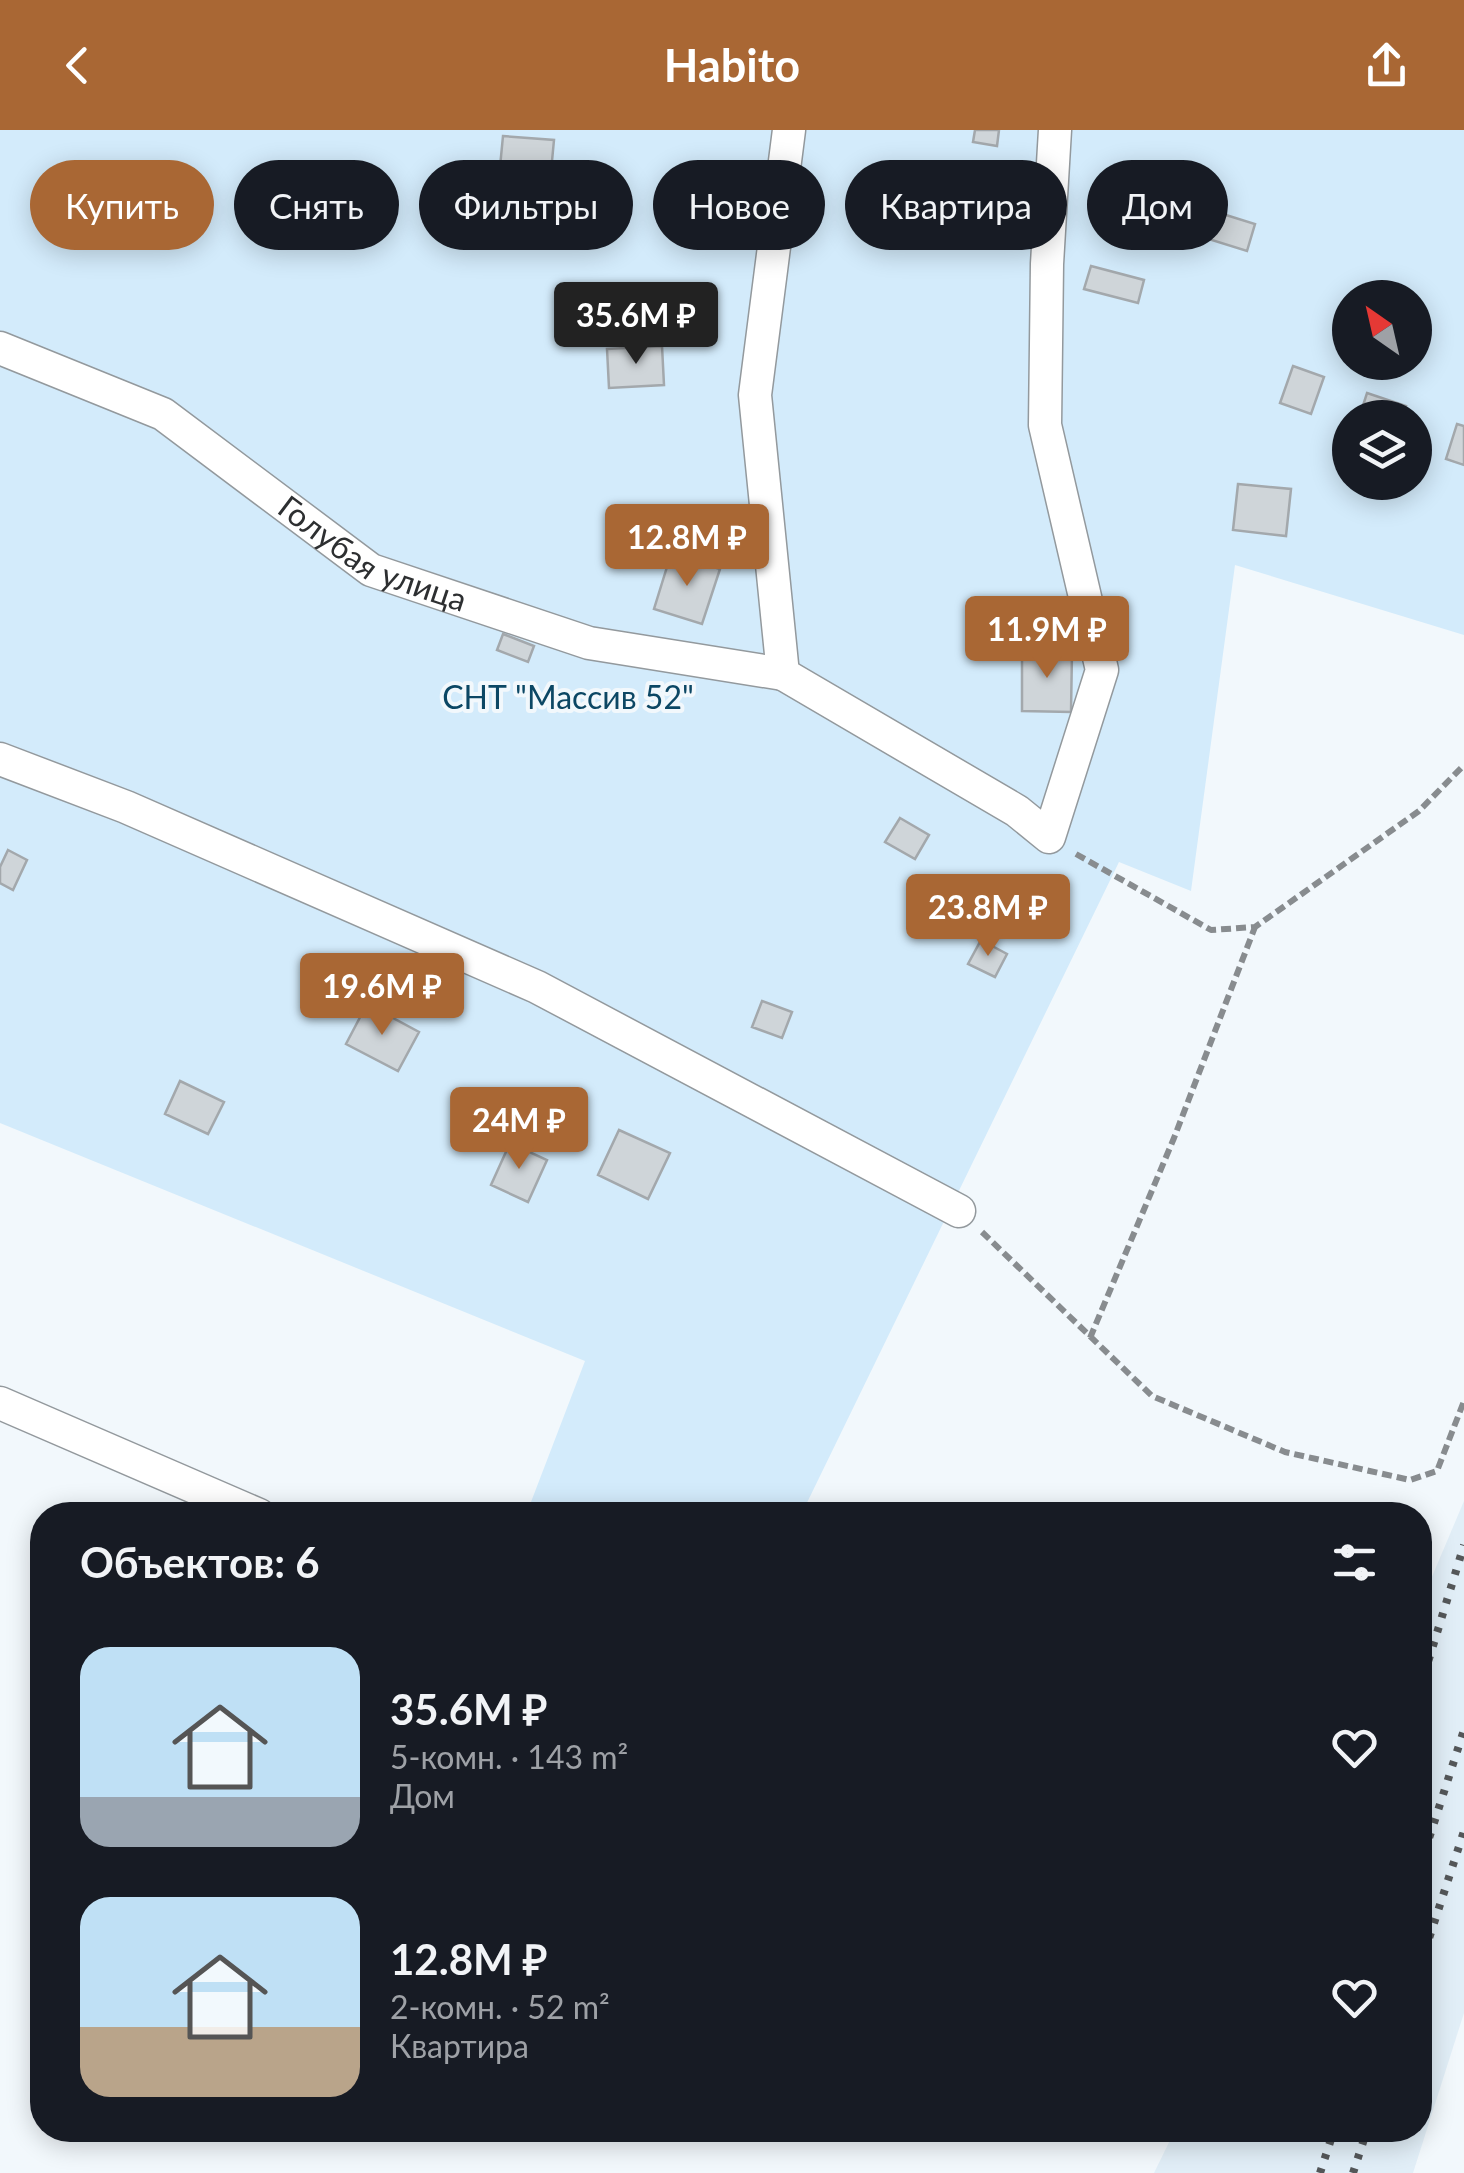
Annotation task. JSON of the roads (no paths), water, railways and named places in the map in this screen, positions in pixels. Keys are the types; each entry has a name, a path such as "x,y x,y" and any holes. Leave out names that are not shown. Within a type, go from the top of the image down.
{"lane":[{"path":"789,130 755,395 783,674 1017,812 1050,836 1102,670 1046,425 1047,264 1055,130"},
{"name":"Голубая улица","path":"0,348 164,414 371,570 588,643 783,674"},
{"path":"0,759 126,807 537,987 959,1211"},
{"path":"0,1403 229,1502"}],"railway":[{"path":"1432,1649 1464,1545"},
{"path":"1432,1829 1464,1730"},
{"path":"1432,1929 1464,1831"},
{"path":"1320,2173 1330,2142"},
{"path":"1353,2173 1363,2142"}],"park label":[{"name":"СНТ \"Массив 52\"","path":"568,698"}]}
